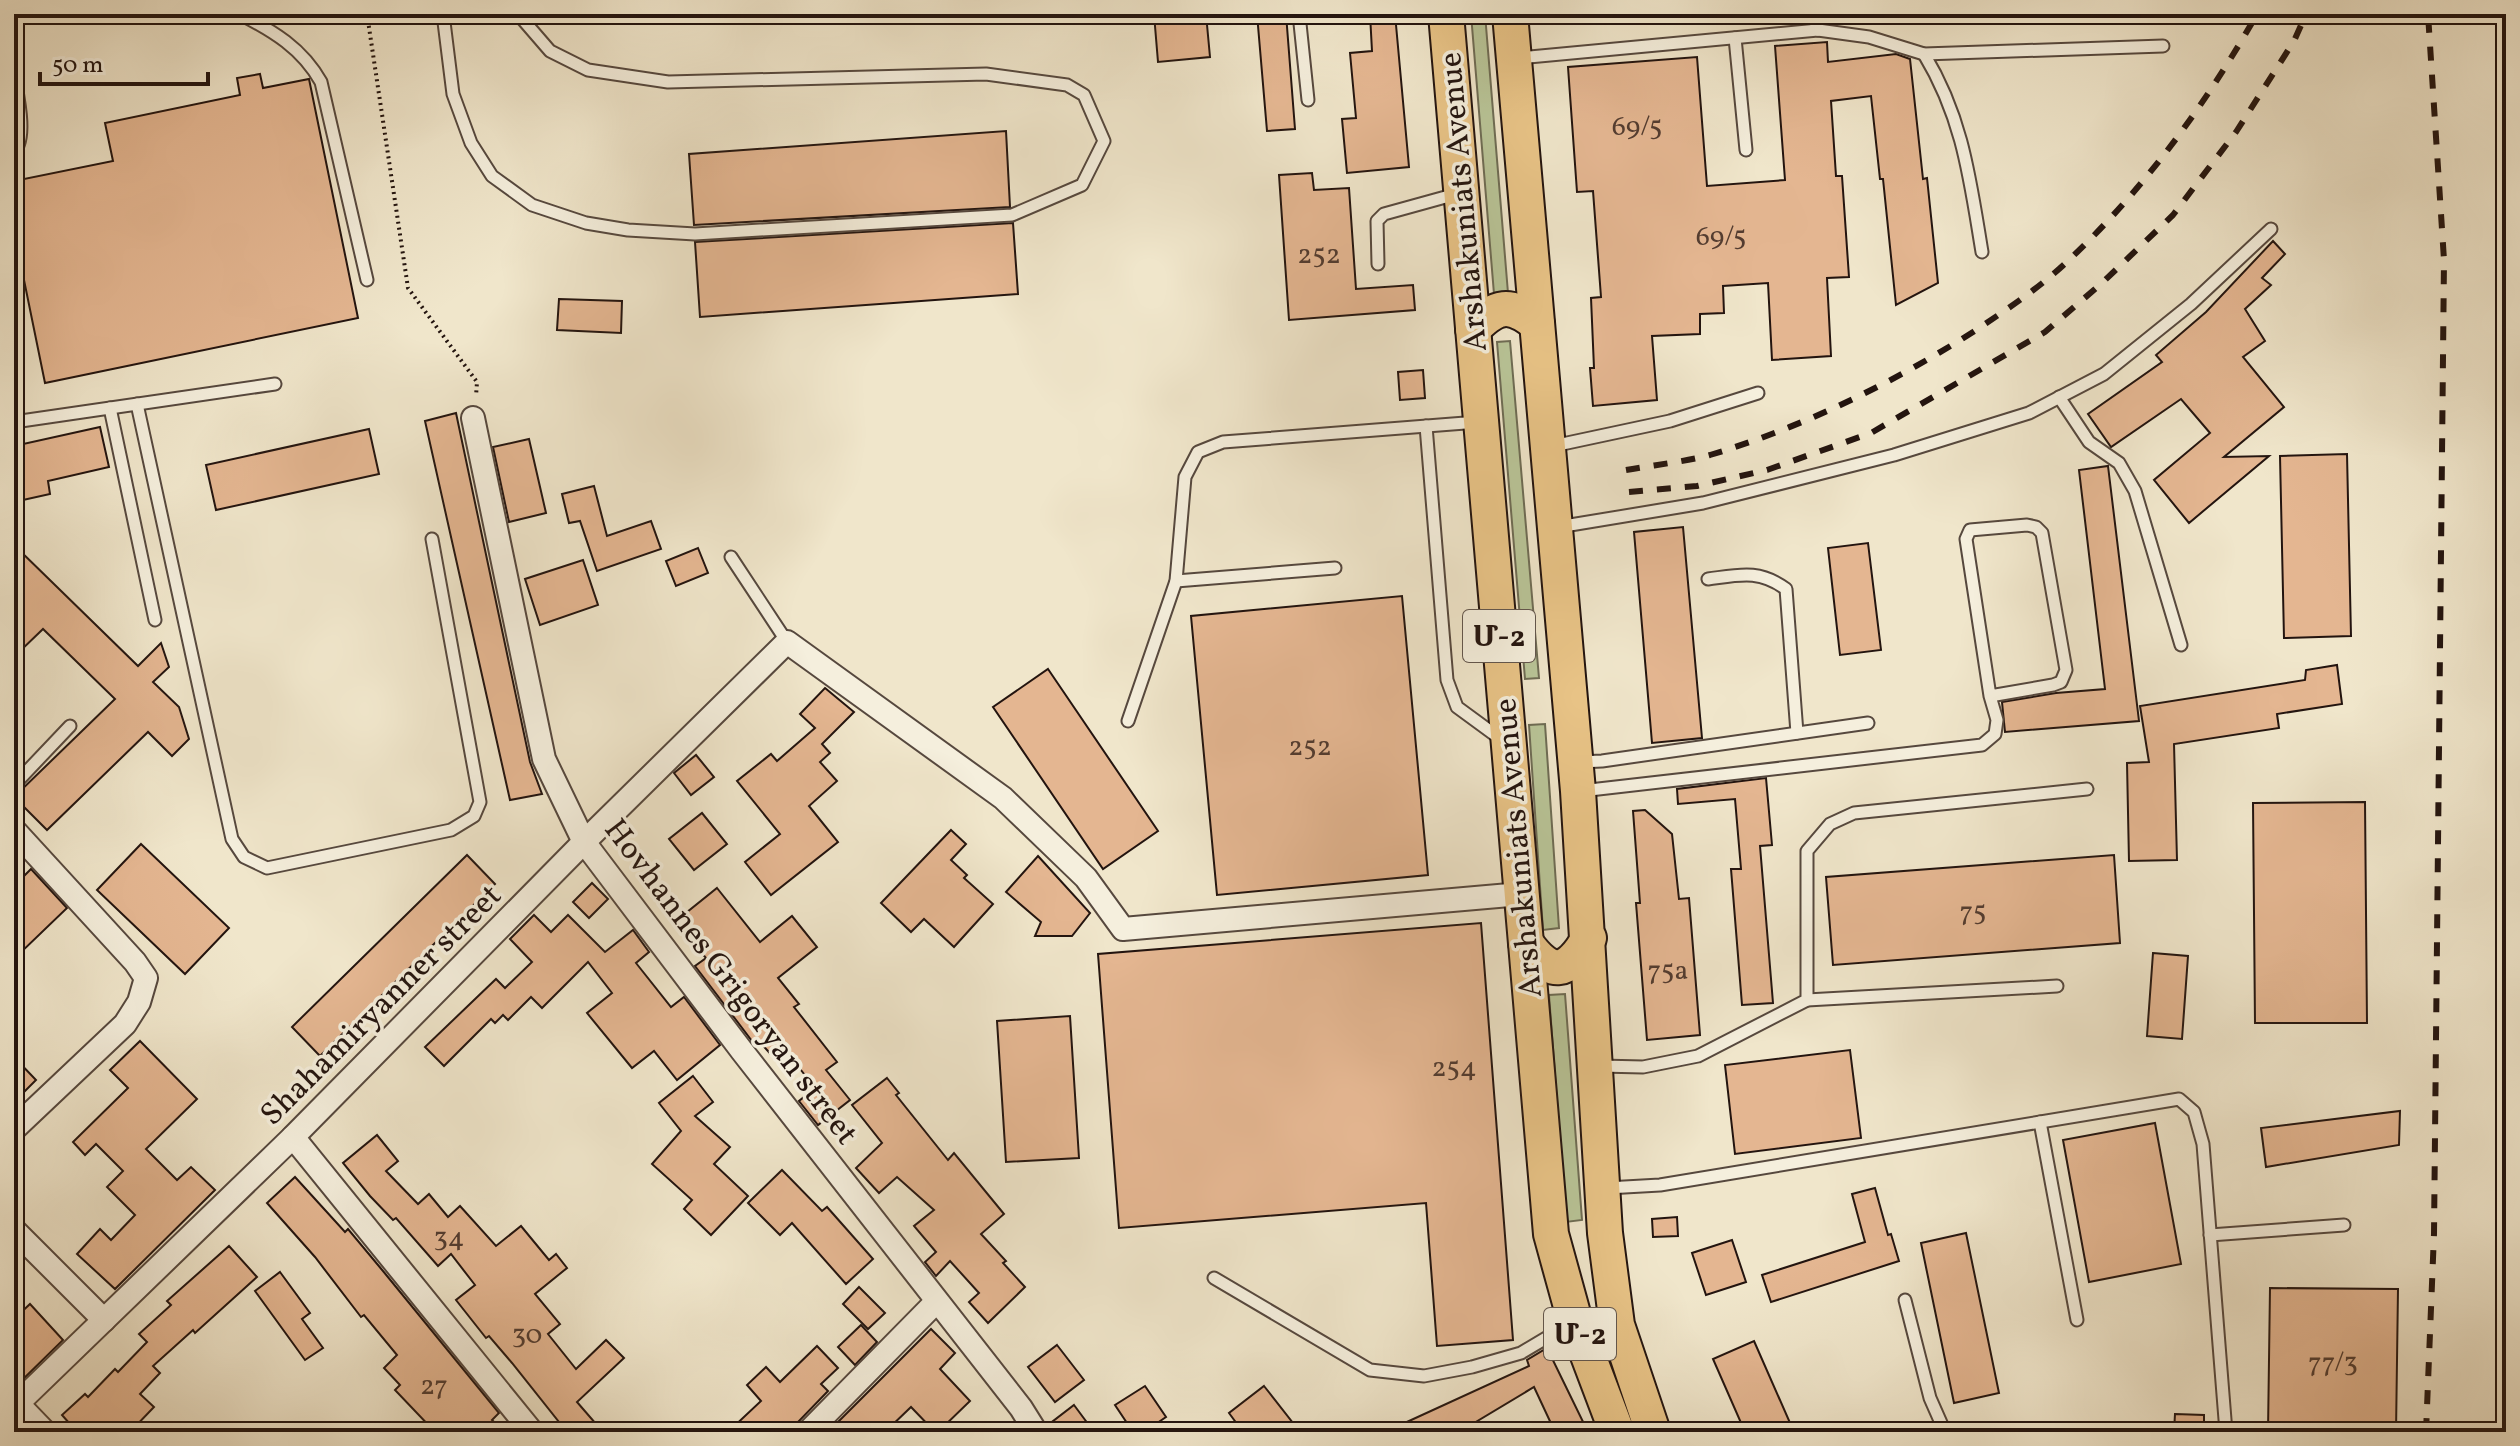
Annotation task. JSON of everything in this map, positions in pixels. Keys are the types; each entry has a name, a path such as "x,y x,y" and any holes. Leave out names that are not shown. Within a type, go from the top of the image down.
{"main road":[{"name":"Arshakuniats Avenue","path":"1446,14 1551,1234 1575,1321 1617,1432"},
{"name":"Arshakuniats Avenue","path":"1510,14 1577,776 1605,1233 1617,1325 1653,1432"},
{"path":"1473,329 1486,316 1503,308 1520,312 1537,324"},
{"path":"1526,943 1538,961 1559,968 1570,965 1589,938"},
{"path":"1551,1234 1564,1246 1587,1251 1596,1246 1605,1233"}],"street":[{"name":"Hovhannes Grigoryan street","path":"473,418 544,759 584,842 936,1302 1021,1408 1036,1432"},
{"name":"Shahamiryanner street","path":"16,1405 293,1137 584,842 787,642"},
{"path":"787,642 1003,798 1086,878 1123,929 1521,894"},
{"path":"14,830 135,962 146,978 139,1002 125,1024 14,1129"},
{"path":"293,1137 532,1432"},
{"path":"14,1230 104,1320"},
{"path":"808,1432 936,1302"},
{"path":"16,1405 45,1432"}],"lane":[{"path":"65,14 74,17 103,14"},
{"path":"240,14 281,37 309,61 321,82 367,280"},
{"path":"443,14 453,94 471,143 492,176 532,205 586,223 628,230 695,234 1012,215 1082,185 1104,141 1084,95 1067,85 986,74 668,82 588,70 550,51 518,14"},
{"path":"1299,14 1308,100"},
{"path":"1812,14 1818,30"},
{"path":"1514,58 1818,30 1869,37 1924,54 2163,46"},
{"path":"1735,38 1746,150"},
{"path":"1924,54 1936,73 1965,149 1982,252"},
{"path":"14,74 21,130 19,147 14,152"},
{"path":"1378,264 1377,221 1384,214 1461,192"},
{"path":"1554,527 1703,503 1894,455 2029,413 2104,374 2191,304 2271,229"},
{"path":"14,422 275,384"},
{"path":"1547,447 1670,421 1758,393"},
{"path":"2059,397 2089,442 2119,463 2135,491 2181,645"},
{"path":"137,404 232,839 244,857 267,868 451,830 474,816 480,802 432,539"},
{"path":"110,408 155,620"},
{"path":"1128,721 1176,581 1185,477 1198,452 1223,442 1481,422"},
{"path":"1426,426 1447,680 1457,707 1509,745"},
{"path":"1577,776 1982,745 1995,734 1997,720 1990,696 1966,539 1970,530 2027,525 2036,527 2042,533 2066,670 2061,682 2053,685 1990,696"},
{"path":"731,557 787,642"},
{"path":"1176,581 1335,568"},
{"path":"1708,579 1746,574 1771,578 1786,589 1797,733"},
{"path":"1577,776 1602,761 1868,723"},
{"path":"14,785 70,726"},
{"path":"1807,1000 1807,851 1830,824 1854,813 2087,789"},
{"path":"1596,1066 1643,1067 1698,1056 1807,1000 2057,986"},
{"path":"1602,1188 1660,1185 2179,1099 2194,1112 2203,1144 2226,1432"},
{"path":"2040,1122 2077,1320"},
{"path":"2210,1235 2344,1225"},
{"path":"1214,1278 1370,1370 1424,1376 1472,1367 1521,1353 1575,1321"},
{"path":"1905,1300 1930,1398 1945,1432"}],"path":[{"path":"367,14 408,288 477,382 473,418"}],"green space":[{"path":"1471,14 1485,14 1508,293 1494,294"},
{"path":"1510,341 1539,678 1525,679 1497,342"},
{"path":"1545,724 1559,928 1543,930 1529,725"},
{"path":"1565,994 1582,1220 1566,1222 1549,995"}],"building":[{"path":"1154,14 1206,14 1210,57 1158,62"},
{"path":"1257,14 1286,14 1295,129 1267,131"},
{"path":"1370,14 1395,14 1409,167 1347,173 1342,119 1356,118 1350,53 1372,51"},
{"path":"1827,42 1828,62 1896,54 1910,59 1938,283 1896,305 1871,96 1831,101 1836,176 1842,176 1849,277 1827,278 1831,356 1772,360 1768,283 1723,286 1724,313 1700,314 1700,334 1652,336 1657,400 1593,406 1591,298 1601,297 1593,191 1577,192 1568,67 1697,57 1707,186 1785,180 1775,46"},
{"path":"260,74 263,88 309,79 358,318 45,383 14,231 14,181 113,161 105,123 240,95 237,78"},
{"path":"1006,131 1010,207 694,225 689,154"},
{"path":"1312,173 1314,190 1349,188 1356,289 1413,285 1415,310 1289,320 1279,175"},
{"path":"1013,223 1018,294 700,317 695,242"},
{"path":"2273,241 2285,254 2262,278 2271,285 2245,309 2265,341 2243,357 2284,407 2224,457 2269,456 2189,523 2154,480 2210,433 2181,399 2111,447 2088,414 2162,362 2156,355 2206,312"},
{"path":"559,299 622,301 621,333 557,330"},
{"path":"1423,370 1425,398 1400,400 1398,372"},
{"path":"456,413 530,762 542,794 510,800 425,421"},
{"path":"100,427 109,467 48,481 50,494 14,502 14,446"},
{"path":"369,429 379,474 216,510 206,465"},
{"path":"529,439 546,513 509,522 493,447"},
{"path":"2347,454 2351,636 2284,638 2280,456"},
{"path":"2108,466 2139,721 2005,732 2002,702 2105,689 2079,470"},
{"path":"594,486 607,536 651,521 661,549 597,571 580,521 569,523 562,494"},
{"path":"1683,527 1702,738 1652,743 1634,532"},
{"path":"1868,543 1881,650 1840,655 1828,548"},
{"path":"14,545 138,666 161,643 169,667 153,682 179,707 189,739 172,756 148,732 47,830 14,797 115,699 43,629 14,657"},
{"path":"698,548 708,573 676,586 666,561"},
{"path":"583,560 598,605 540,625 525,579"},
{"path":"1402,596 1428,875 1217,895 1191,616"},
{"path":"2337,665 2342,704 2277,714 2279,728 2174,744 2177,860 2129,861 2127,763 2149,762 2140,706 2305,680 2306,670"},
{"path":"1048,669 1158,831 1103,869 993,707"},
{"path":"825,688 854,712 822,744 830,753 820,762 837,781 809,806 838,842 771,895 745,862 780,834 737,781 771,754 777,761 815,728 800,714"},
{"path":"696,755 714,777 691,795 674,773"},
{"path":"1766,778 1772,845 1760,846 1773,1003 1742,1005 1731,869 1741,869 1735,799 1678,804 1677,789"},
{"path":"2365,802 2367,1023 2255,1023 2253,803"},
{"path":"1645,810 1672,834 1679,899 1689,898 1700,1035 1647,1040 1636,903 1640,903 1633,811"},
{"path":"702,813 727,844 694,870 669,839"},
{"path":"951,830 966,844 951,860 967,875 964,878 993,904 954,947 924,919 911,932 881,903"},
{"path":"141,844 229,928 185,974 97,890"},
{"path":"467,855 495,884 320,1056 292,1027"},
{"path":"2114,855 2120,943 1833,965 1826,877"},
{"path":"1038,856 1090,913 1072,936 1035,936 1041,922 1006,892"},
{"path":"31,869 67,908 14,959 14,886"},
{"path":"592,883 608,899 589,918 573,902"},
{"path":"717,888 760,942 792,916 817,947 778,978 799,1004 794,1007 837,1062 826,1070 850,1100 818,1125 799,1101 815,1088 786,1051 776,1060 756,1038 752,1041 695,966 706,958 676,921"},
{"path":"534,915 551,932 568,915 605,952 633,930 649,952 636,963 671,1007 684,997 720,1045 677,1080 654,1051 632,1068 587,1013 612,993 588,962 542,1008 531,997 508,1020 503,1015 495,1023 491,1019 444,1066 425,1047 496,979 505,988 532,962 510,939"},
{"path":"1481,923 1513,1340 1437,1346 1426,1203 1119,1228 1098,954"},
{"path":"2153,953 2188,956 2182,1039 2147,1036"},
{"path":"1070,1016 1079,1158 1006,1162 997,1021"},
{"path":"140,1041 197,1099 146,1149 177,1180 191,1167 215,1190 115,1289 77,1254 100,1229 111,1240 135,1215 107,1187 123,1171 96,1144 85,1155 73,1142 128,1088 110,1070"},
{"path":"1850,1050 1861,1138 1735,1154 1725,1065"},
{"path":"14,1057 36,1080 14,1102"},
{"path":"693,1076 713,1102 695,1116 730,1147 714,1164 748,1196 711,1235 684,1209 692,1200 652,1164 681,1131 659,1103"},
{"path":"887,1078 899,1093 896,1095 948,1160 954,1153 1004,1214 981,1234 1025,1287 988,1323 969,1302 979,1293 950,1261 936,1276 925,1262 936,1252 914,1226 934,1210 897,1177 879,1193 856,1168 882,1143 852,1105"},
{"path":"2400,1111 2399,1145 2266,1167 2261,1128"},
{"path":"2155,1123 2181,1264 2089,1282 2063,1140"},
{"path":"377,1135 398,1161 386,1171 418,1204 429,1194 448,1217 460,1206 496,1246 521,1226 549,1260 556,1254 567,1268 535,1294 560,1324 548,1334 576,1369 606,1340 624,1358 577,1402 603,1432 567,1432 456,1300 475,1285 451,1254 438,1266 396,1218 393,1220 370,1196 343,1163"},
{"path":"782,1170 822,1211 827,1207 873,1259 846,1284 792,1223 780,1235 748,1203"},
{"path":"295,1177 345,1232 348,1229 383,1271 499,1413 492,1420 504,1432 435,1432 395,1390 400,1385 384,1368 397,1355 364,1315 361,1317 315,1257 267,1203"},
{"path":"1875,1188 1899,1261 1771,1302 1762,1275 1865,1242 1852,1194"},
{"path":"1677,1217 1678,1236 1653,1237 1652,1219"},
{"path":"1966,1233 1999,1393 1954,1403 1921,1243"},
{"path":"1732,1240 1746,1282 1706,1295 1692,1253"},
{"path":"229,1246 257,1277 153,1366 160,1373 140,1394 154,1407 130,1432 77,1432 62,1415 85,1394 88,1397 115,1369 118,1372 147,1342 139,1334 171,1305 167,1301"},
{"path":"280,1272 310,1313 302,1319 323,1348 305,1360 255,1291"},
{"path":"859,1287 885,1313 868,1329 843,1304"},
{"path":"2270,1288 2398,1289 2396,1432 2268,1432"},
{"path":"30,1304 63,1340 14,1388 14,1319"},
{"path":"861,1325 877,1342 855,1365 838,1347"},
{"path":"931,1329 955,1353 940,1369 970,1401 938,1432 911,1407 885,1432 828,1432"},
{"path":"1754,1341 1794,1432 1745,1432 1713,1359"},
{"path":"1057,1345 1084,1380 1055,1402 1028,1367"},
{"path":"817,1346 838,1368 821,1384 828,1391 798,1422 794,1432 728,1432 761,1401 747,1385 766,1367 780,1382"},
{"path":"1547,1348 1588,1432 1555,1432 1534,1387 1459,1432 1385,1432 1529,1366 1527,1360"},
{"path":"1145,1386 1166,1417 1144,1432 1133,1432 1115,1405"},
{"path":"1264,1386 1300,1432 1243,1432 1229,1413"},
{"path":"1074,1405 1094,1432 1050,1432 1048,1425"},
{"path":"2175,1414 2204,1415 2204,1432 2174,1432"}],"railway":[{"path":"1626,470 1710,455 1812,417 1910,369 2023,298 2070,259 2149,174 2217,80 2257,14"},
{"path":"1629,492 1697,486 1767,470 1871,433 2045,332 2173,215 2236,132 2294,41 2306,14"},
{"path":"2426,1432 2434,1234 2444,260 2428,14"}]}
